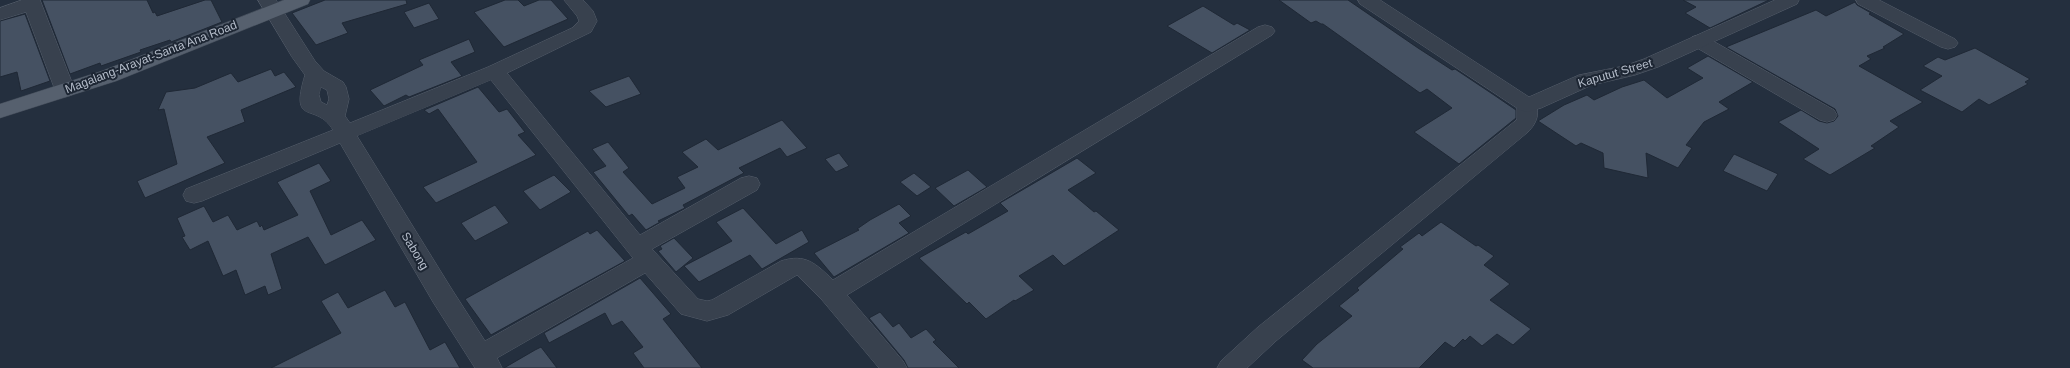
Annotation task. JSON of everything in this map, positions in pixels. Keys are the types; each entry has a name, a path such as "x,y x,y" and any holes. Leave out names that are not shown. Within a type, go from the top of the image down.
{"main road":[{"name":"Magalang-Arayat-Santa Ana Road","path":"0,111 109,76 271,5 301,0"}],"street":[{"path":"194,195 340,124 496,70 579,32 584,28 588,21 586,14 574,0"},
{"path":"1230,368 1273,329 1527,121 1527,105 1367,0"},
{"name":"Kaputut Street","path":"1527,105 1534,104 1586,80 1616,74 1651,64 1790,0"},
{"path":"1866,0 1948,43"},
{"path":"0,14 32,2 65,90"},
{"path":"271,5 315,74 309,95 311,106 340,124"},
{"path":"830,293 1264,31"},
{"path":"1699,41 1827,115"},
{"path":"496,70 643,253 690,308 707,311 719,308 789,267 798,266 806,269 830,293 894,368"},
{"name":"Sabong","path":"340,124 442,295 485,362"},
{"path":"485,362 643,253 749,184"}],"building":[{"path":"42,0 147,0 153,13 155,12 157,16 205,0 211,0 222,22 171,42 170,40 140,50 141,52 101,66 100,63 70,74"},
{"path":"325,0 406,0 407,4 342,23 348,33 316,45 292,13"},
{"path":"505,0 518,0 524,6 539,0 551,0 568,19 504,47 474,12"},
{"path":"1279,0 1348,0 1418,48 1452,70 1455,69 1516,110 1516,118 1459,164 1414,132 1452,108 1427,89 1420,93 1323,24 1316,21 1311,23"},
{"path":"1683,0 1769,0 1710,28 1685,13 1696,7"},
{"path":"1855,2 1857,5 1871,13 1869,14 1904,34 1883,47 1885,48 1867,56 1871,59 1859,66 1923,102 1890,121 1899,127 1871,146 1875,148 1830,175 1803,159 1819,149 1778,122 1801,110 1819,121 1827,123 1834,121 1838,116 1835,109 1726,47 1816,10 1826,16"},
{"path":"429,3 439,19 414,28 404,12"},
{"path":"1203,6 1234,25 1237,23 1250,30 1212,53 1167,26"},
{"path":"25,14 50,81 21,91 17,72 0,77 0,21"},
{"path":"469,39 475,52 451,62 462,76 409,97 406,95 384,106 370,90 423,65 419,60"},
{"path":"1975,48 2030,79 2025,82 2028,84 1989,105 1979,99 1962,112 1920,90 1942,76 1923,66 1938,57 1945,60"},
{"path":"1708,56 1753,82 1719,102 1729,109 1704,122 1686,145 1692,148 1678,168 1646,153 1648,178 1604,168 1603,153 1581,143 1576,146 1538,121 1564,105 1587,95 1594,100 1622,87 1644,80 1667,98 1703,78 1687,68"},
{"path":"271,69 275,76 284,72 296,87 241,110 245,122 207,137 225,163 145,198 137,181 177,164 164,109 158,110 166,92 195,88 231,73 238,82"},
{"path":"629,76 641,94 606,107 589,91"},
{"path":"478,87 499,112 507,109 525,132 518,135 536,155 436,203 423,187 477,162 438,109 429,114 424,110"},
{"path":"782,120 807,148 787,157 780,148 739,168 744,173 683,205 685,208 658,221 660,222 646,230 632,214 629,216 593,172 606,166 592,149 608,142 629,168 623,172 652,204 685,188 677,177 698,167 682,152 706,139 718,150"},
{"path":"839,153 849,166 836,172 825,159"},
{"path":"1734,154 1778,174 1767,191 1723,171"},
{"path":"1077,158 1096,173 1068,190 1094,212 1096,211 1119,230 1064,266 1053,255 1019,276 1034,290 1015,301 1014,300 986,319 969,302 967,304 919,258 966,232 968,234 1008,211 1000,203"},
{"path":"319,163 331,181 310,191 331,235 362,220 376,240 325,265 308,237 271,254 282,289 268,295 265,286 245,295 236,270 223,276 208,241 190,250 182,237 185,236 177,218 204,206 213,222 228,215 237,230 257,221 260,227 262,225 264,230 298,215 277,182"},
{"path":"968,170 987,187 954,206 935,188"},
{"path":"914,173 931,187 917,196 900,182"},
{"path":"554,175 571,192 540,210 523,191"},
{"path":"899,204 911,216 899,223 909,233 834,277 814,253 859,230 857,229 870,220"},
{"path":"495,205 509,223 475,241 461,223"},
{"path":"743,208 776,244 802,230 809,242 762,269 750,255 699,282 684,266 732,241 716,222"},
{"path":"1441,222 1476,246 1478,245 1494,256 1484,265 1510,284 1490,300 1531,329 1513,345 1497,334 1482,346 1470,336 1465,341 1463,339 1454,348 1445,342 1419,368 1313,368 1302,360 1317,344 1352,316 1339,306 1359,290 1357,288 1403,249 1400,247 1419,233 1422,236"},
{"path":"597,230 625,261 491,335 465,299 588,231 590,234"},
{"path":"674,238 693,258 676,272 658,251 662,249 660,246"},
{"path":"640,278 671,314 663,319 702,368 644,368 633,353 643,347 622,321 612,326 605,313 549,343 544,333"},
{"path":"385,290 395,307 405,302 430,350 445,342 460,368 271,368 341,333 321,301 338,292 348,308"},
{"path":"880,312 893,327 899,323 911,338 926,329 936,340 933,342 959,368 908,368 904,360 869,318"},
{"path":"541,347 557,368 504,368 535,350"}]}
